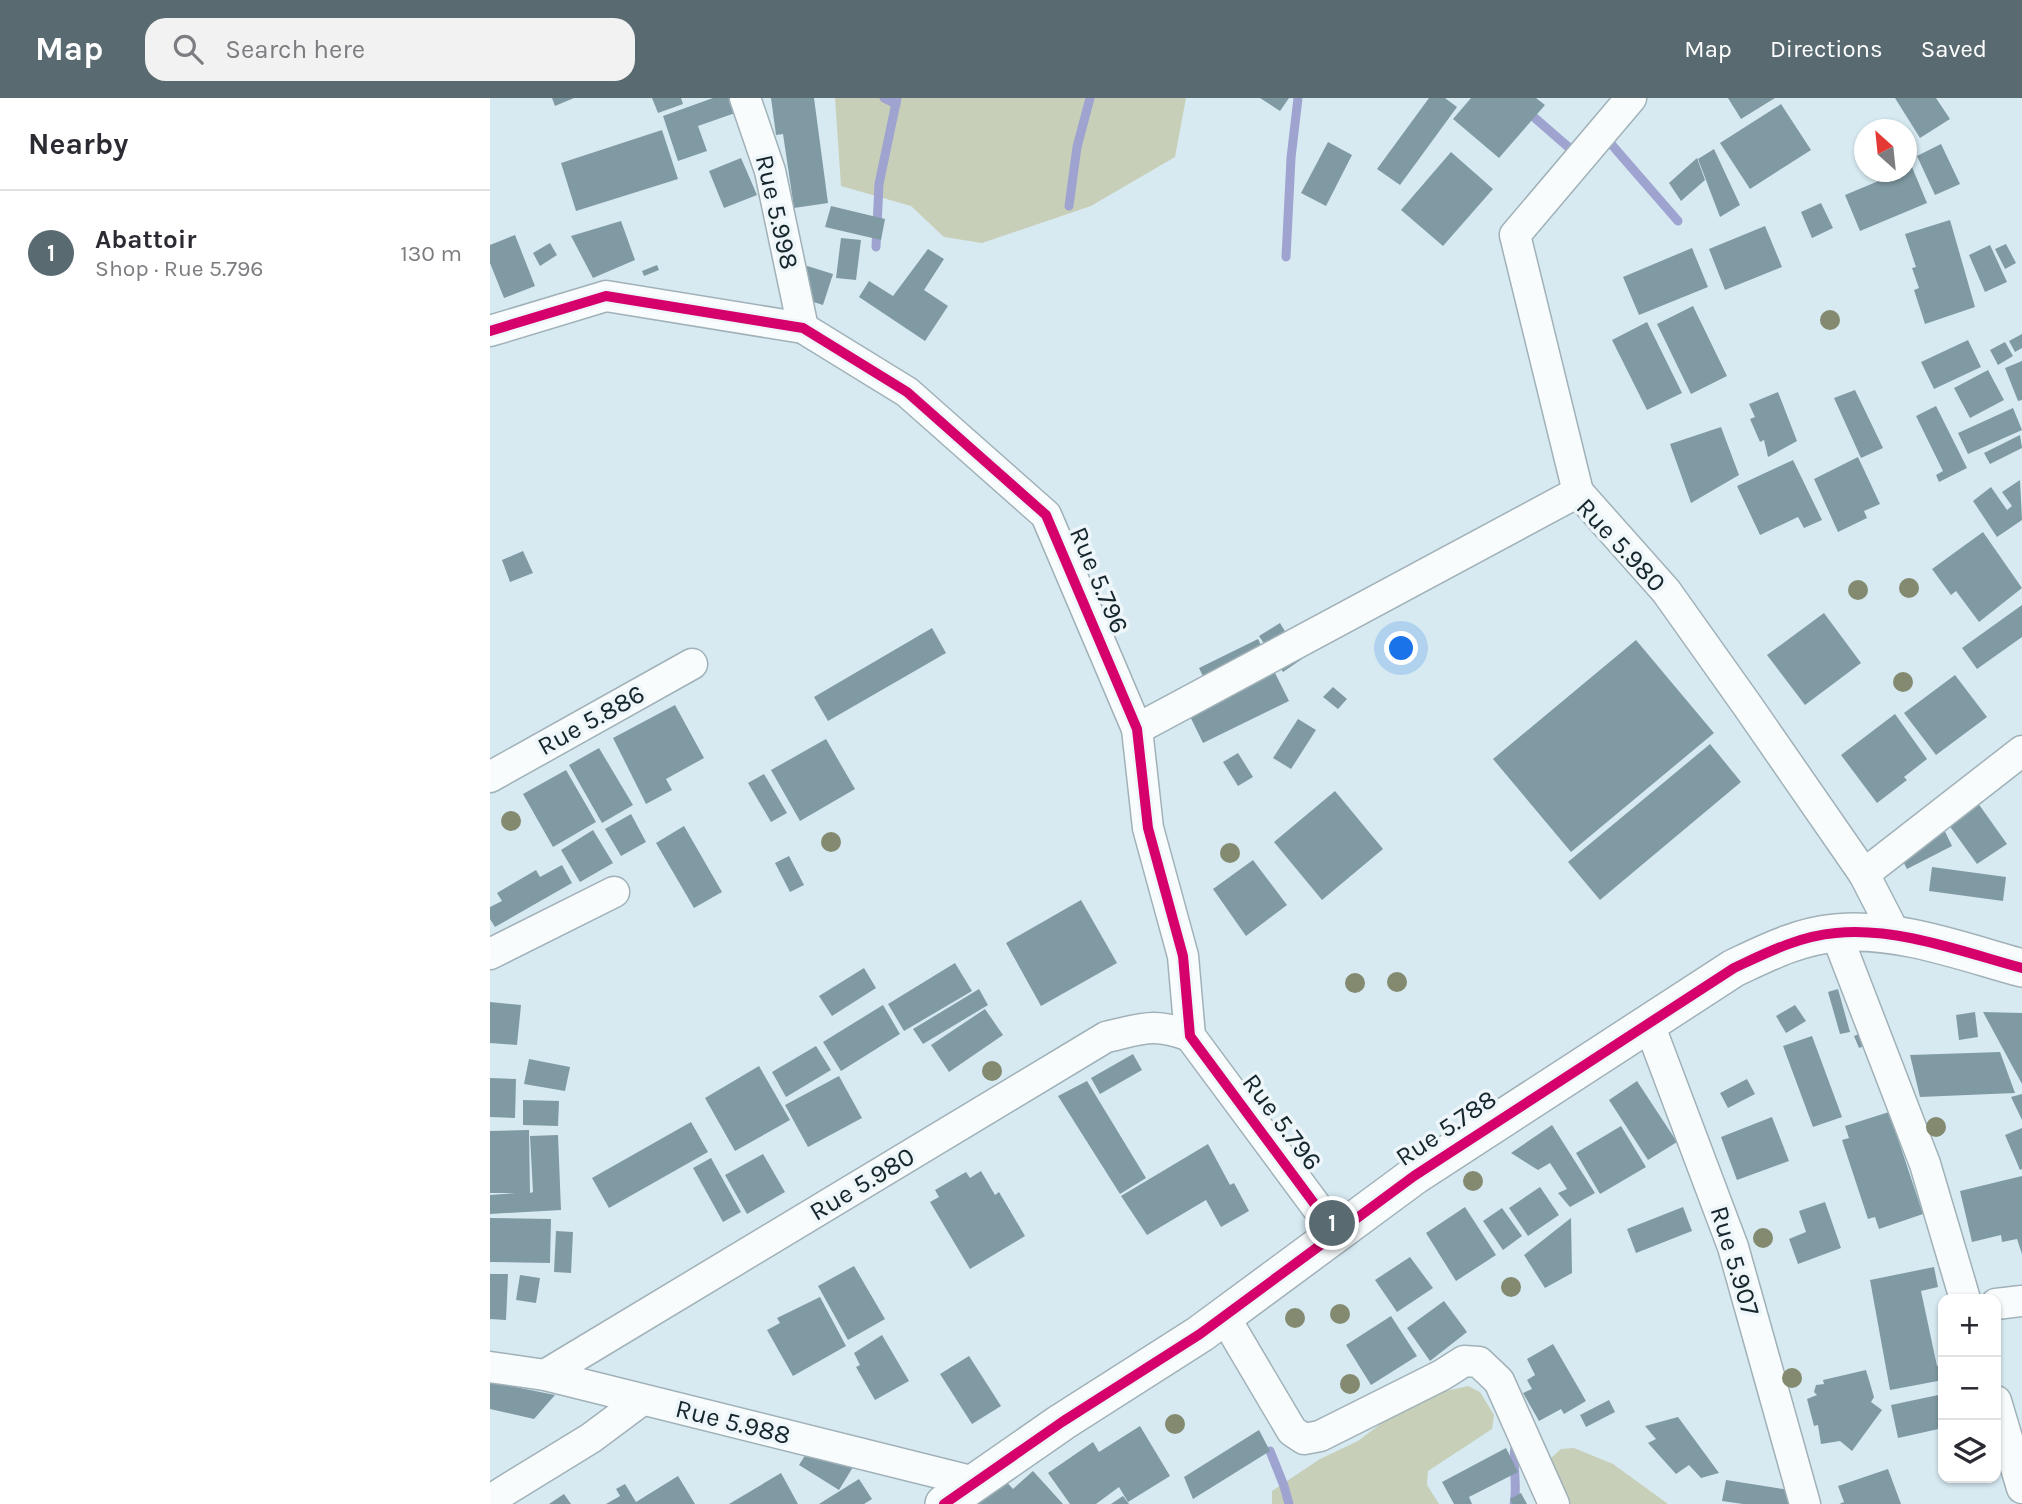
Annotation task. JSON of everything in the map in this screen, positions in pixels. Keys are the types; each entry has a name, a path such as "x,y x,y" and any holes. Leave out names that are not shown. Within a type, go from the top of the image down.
{"street":[{"name":"Rue 5.998","path":"745,98 770,171 803,328"},
{"path":"1578,492 1515,235 1631,98"},
{"name":"Rue 5.796","path":"490,331 606,296 803,328 907,392 1046,515 1138,729 1148,828 1183,956 1190,1036 1336,1233"},
{"name":"Rue 5.980","path":"1138,729 1578,492 1666,591 1825,814 1864,874 1896,936"},
{"name":"Rue 5.886","path":"490,778 692,664"},
{"path":"1864,874 2022,751"},
{"path":"490,954 614,892"},
{"path":"1836,933 1925,1164 1964,1294"},
{"name":"Rue 5.788","path":"944,1504 1062,1422 1200,1334 1414,1175 1734,968 1799,940 1836,933 1896,936 2022,968"},
{"name":"Rue 5.907","path":"1648,1024 1733,1247 1805,1504"},
{"name":"Rue 5.980","path":"545,1376 1105,1037 1148,1027 1167,1028 1190,1036"},
{"path":"2001,1303 2022,1301"},
{"path":"1224,1316 1292,1431 1304,1439 1320,1436 1442,1375 1464,1361 1479,1362 1499,1381 1554,1504"},
{"name":"Rue 5.988","path":"490,1367 545,1376 975,1482"},
{"path":"490,1500 590,1438 642,1400"},
{"path":"2001,1418 2022,1488"}],"green space":[{"path":"835,98 1186,98 1175,157 1091,206 982,243 944,237 911,206 841,186"},
{"path":"1468,1386 1480,1392 1494,1415 1492,1429 1428,1471 1427,1485 1439,1504 1272,1504 1272,1491 1320,1459 1358,1441 1415,1398"},
{"path":"1574,1448 1613,1464 1668,1504 1542,1504 1542,1466 1561,1449"}],"building":[{"path":"552,98 574,98 555,106"},
{"path":"652,98 681,98 683,104 658,113"},
{"path":"713,98 733,98 738,112 698,126 707,151 678,161 663,116"},
{"path":"771,98 814,98 828,203 794,208 783,134 776,135"},
{"path":"1260,98 1289,98 1280,111"},
{"path":"1429,98 1445,98 1457,107 1400,185 1377,169"},
{"path":"1471,98 1536,98 1545,105 1499,158 1453,119"},
{"path":"1728,98 1775,98 1741,119"},
{"path":"1895,98 1936,98 1950,119 1920,138 1917,133 1917,119 1908,119"},
{"path":"1781,104 1811,150 1750,189 1720,143"},
{"path":"662,130 678,179 576,211 561,163"},
{"path":"1328,142 1352,155 1326,206 1301,193"},
{"path":"1941,144 1960,184 1935,195 1917,156"},
{"path":"1714,149 1740,205 1720,217 1698,159"},
{"path":"1451,152 1493,189 1443,246 1401,210"},
{"path":"741,158 757,195 724,208 709,171"},
{"path":"1697,158 1705,180 1681,201 1669,183"},
{"path":"1917,179 1927,203 1860,231 1845,195 1876,182 1917,182"},
{"path":"1821,203 1833,228 1812,238 1801,212"},
{"path":"831,206 885,219 881,240 825,227"},
{"path":"1950,220 1975,307 1925,324 1914,290 1919,288 1912,268 1916,267 1905,234"},
{"path":"621,221 635,260 593,278 571,236"},
{"path":"1765,226 1782,267 1725,290 1709,249"},
{"path":"515,235 535,286 504,298 490,263 490,245"},
{"path":"841,238 861,240 856,280 836,278"},
{"path":"550,243 557,255 540,266 533,253"},
{"path":"2006,244 2016,263 2005,269 1995,249"},
{"path":"1990,245 2007,282 1985,292 1969,255"},
{"path":"1692,248 1708,287 1639,315 1623,277"},
{"path":"928,249 944,259 924,290 948,306 925,341 859,297 869,281 893,296"},
{"path":"801,264 833,274 823,305 791,295"},
{"path":"657,265 659,270 644,276 642,271"},
{"path":"1693,306 1727,376 1691,394 1657,324"},
{"path":"1647,322 1682,393 1647,410 1612,340"},
{"path":"2022,334 2022,348 2015,352 2009,341"},
{"path":"1968,340 1981,367 1934,389 1921,362"},
{"path":"2005,342 2013,356 1998,365 1990,350"},
{"path":"2022,361 2022,400 2018,401 2005,368"},
{"path":"1988,370 2004,400 1970,418 1954,388"},
{"path":"1855,390 1883,448 1861,458 1834,398"},
{"path":"1778,392 1797,441 1768,457 1764,440 1760,442 1750,419 1755,417 1749,404"},
{"path":"1936,406 1967,468 1939,482 1936,475 1943,471 1916,416"},
{"path":"2013,408 2022,430 1968,454 1958,433"},
{"path":"1721,427 1739,475 1691,503 1670,444"},
{"path":"2020,435 2022,448 1990,464 1984,453"},
{"path":"1858,457 1880,504 1864,511 1867,518 1838,532 1814,479"},
{"path":"1793,460 1822,520 1804,528 1798,517 1760,535 1737,486"},
{"path":"2020,480 2022,520 1997,537 1973,501 1991,487 2007,510 2012,506 2002,492"},
{"path":"1983,532 2022,588 1979,622 1956,591 1951,595 1932,569"},
{"path":"523,551 533,573 510,582 502,560"},
{"path":"2022,605 2022,637 1977,669 1962,648"},
{"path":"1824,613 1861,663 1805,705 1767,655"},
{"path":"1280,623 1302,659 1283,672 1259,636"},
{"path":"932,628 946,653 828,721 814,697"},
{"path":"1258,639 1289,701 1203,743 1185,706 1211,693 1199,668"},
{"path":"1636,640 1714,733 1571,852 1493,759"},
{"path":"1955,675 1987,717 1936,755 1904,713"},
{"path":"1333,687 1347,699 1338,709 1323,697"},
{"path":"675,705 704,758 666,779 672,790 646,804 613,738"},
{"path":"1895,714 1927,759 1904,777 1907,780 1877,803 1841,755"},
{"path":"1298,719 1316,730 1291,769 1273,758"},
{"path":"826,739 855,789 800,821 771,770"},
{"path":"1710,744 1741,782 1600,900 1568,862"},
{"path":"599,748 633,805 602,823 569,765"},
{"path":"1238,753 1253,777 1238,786 1223,762"},
{"path":"566,770 596,822 553,847 523,794"},
{"path":"764,774 787,813 771,822 748,783"},
{"path":"1963,782 2007,844 1977,864 1933,803"},
{"path":"1335,791 1383,849 1322,900 1274,842"},
{"path":"631,814 646,842 621,856 605,829"},
{"path":"1937,815 1952,846 1907,869 1891,838"},
{"path":"684,826 722,892 694,908 656,843"},
{"path":"593,830 613,863 580,882 561,850"},
{"path":"789,856 804,885 790,892 775,863"},
{"path":"1253,860 1287,905 1246,936 1213,889"},
{"path":"562,865 572,883 495,927 490,919 490,907 502,901 497,893 536,870 540,877"},
{"path":"1932,867 2006,877 2003,901 1929,891"},
{"path":"1081,900 1117,963 1041,1006 1006,943"},
{"path":"955,963 972,991 904,1031 888,1004"},
{"path":"864,968 876,988 832,1016 819,996"},
{"path":"979,989 988,1005 923,1044 913,1029"},
{"path":"1838,989 1850,1032 1840,1034 1828,992"},
{"path":"490,1002 521,1005 517,1045 490,1043"},
{"path":"883,1005 900,1034 841,1071 823,1042"},
{"path":"1795,1005 1806,1021 1786,1033 1776,1016"},
{"path":"985,1009 1003,1035 949,1072 931,1045"},
{"path":"1975,1012 1978,1037 1959,1040 1956,1015"},
{"path":"1983,1012 2022,1013 2022,1084"},
{"path":"1876,1027 1881,1039 1859,1048 1854,1036"},
{"path":"1812,1036 1842,1117 1813,1127 1783,1046"},
{"path":"816,1046 831,1070 786,1097 772,1072"},
{"path":"2000,1052 2015,1093 1920,1097 1910,1055"},
{"path":"1133,1054 1142,1070 1100,1094 1091,1078"},
{"path":"529,1059 570,1067 565,1091 524,1084"},
{"path":"759,1066 790,1120 735,1151 705,1098"},
{"path":"839,1076 862,1118 808,1147 785,1105"},
{"path":"490,1078 516,1079 515,1118 490,1117"},
{"path":"1747,1079 1755,1094 1728,1108 1720,1093"},
{"path":"1087,1081 1146,1178 1120,1194 1058,1096"},
{"path":"1637,1081 1677,1142 1648,1160 1609,1100"},
{"path":"2022,1094 2022,1120 2011,1097"},
{"path":"523,1100 559,1101 558,1126 523,1125"},
{"path":"1889,1112 1923,1214 1879,1229 1875,1217 1868,1219 1842,1140 1849,1138 1845,1126"},
{"path":"1772,1117 1789,1161 1737,1180 1721,1137"},
{"path":"691,1122 708,1152 609,1208 592,1178"},
{"path":"1552,1125 1595,1193 1570,1207 1558,1193 1567,1189 1550,1163 1538,1170 1511,1153"},
{"path":"1621,1126 1646,1167 1600,1194 1576,1153"},
{"path":"2022,1128 2022,1169 2020,1170 2005,1135"},
{"path":"529,1130 530,1193 533,1192 530,1136 558,1135 561,1210 490,1214 490,1195 516,1193 490,1193 490,1131"},
{"path":"1208,1144 1230,1185 1234,1183 1249,1211 1221,1227 1206,1200 1147,1235 1121,1196"},
{"path":"763,1154 785,1192 747,1214 725,1175"},
{"path":"711,1158 741,1212 723,1222 693,1168"},
{"path":"981,1171 995,1195 999,1192 1025,1236 970,1269 930,1202 939,1197 935,1190 966,1172 970,1178"},
{"path":"2022,1176 2022,1254 2017,1239 2002,1242 2001,1235 1972,1242 1960,1191"},
{"path":"1540,1187 1559,1215 1528,1236 1509,1208"},
{"path":"1825,1202 1841,1248 1798,1264 1789,1239 1806,1232 1799,1211"},
{"path":"1465,1207 1496,1255 1456,1281 1426,1233"},
{"path":"1683,1207 1692,1231 1636,1253 1627,1229"},
{"path":"1502,1208 1522,1236 1503,1250 1483,1221"},
{"path":"490,1218 551,1219 550,1263 490,1262"},
{"path":"1571,1218 1572,1273 1545,1288 1524,1255"},
{"path":"556,1231 573,1232 571,1273 554,1272"},
{"path":"1410,1257 1433,1288 1397,1312 1375,1280"},
{"path":"854,1266 885,1319 848,1340 818,1286"},
{"path":"1934,1267 1938,1287 1921,1291 1938,1366 1938,1381 1890,1390 1870,1280"},
{"path":"490,1274 508,1274 506,1320 490,1319"},
{"path":"520,1275 540,1278 536,1303 516,1300"},
{"path":"820,1297 846,1346 793,1376 767,1330 780,1323 777,1318"},
{"path":"1444,1301 1467,1332 1430,1361 1407,1328"},
{"path":"1391,1316 1417,1356 1371,1385 1346,1345"},
{"path":"882,1335 909,1381 875,1400 856,1367 860,1365 854,1353"},
{"path":"1553,1344 1586,1401 1564,1414 1561,1409 1539,1421 1523,1393 1532,1389 1527,1380 1535,1375 1527,1359"},
{"path":"969,1356 1001,1406 972,1424 940,1374"},
{"path":"1866,1370 1874,1397 1871,1402 1882,1410 1852,1451 1840,1441 1821,1444 1818,1425 1814,1426 1807,1399 1817,1395 1814,1392 1816,1385 1824,1384 1823,1380"},
{"path":"490,1382 555,1395 534,1419 490,1409"},
{"path":"1938,1395 1938,1429 1898,1438 1891,1405"},
{"path":"1609,1400 1615,1412 1586,1427 1580,1415"},
{"path":"1678,1417 1719,1473 1701,1478 1689,1465 1676,1474 1648,1443 1656,1439 1645,1426"},
{"path":"1140,1426 1170,1476 1128,1502 1119,1487 1096,1504 1070,1504 1048,1473 1093,1442 1099,1452"},
{"path":"1259,1430 1270,1451 1193,1499 1184,1477"},
{"path":"813,1443 853,1467 839,1490 799,1465"},
{"path":"1506,1448 1518,1472 1469,1497 1472,1504 1454,1504 1442,1482"},
{"path":"1888,1469 1901,1504 1839,1504 1844,1502 1838,1486"},
{"path":"1033,1471 1063,1504 977,1504 1004,1479 1013,1489"},
{"path":"781,1473 798,1504 729,1504"},
{"path":"678,1476 695,1504 606,1504 620,1496 616,1489 625,1484 636,1502"},
{"path":"859,1479 872,1499 864,1504 819,1504"},
{"path":"1726,1480 1796,1491 1794,1504 1743,1504 1722,1501"},
{"path":"1521,1493 1527,1504 1512,1504 1510,1499"},
{"path":"564,1494 571,1504 549,1504"},
{"path":"1123,1496 1129,1504 1111,1504"}],"waterway":[{"path":"884,98 896,104"},
{"path":"876,247 879,184 897,98"},
{"path":"1069,206 1077,147 1090,98"},
{"path":"1286,257 1291,158 1298,98"},
{"path":"1512,98 1574,152"},
{"path":"1605,137 1678,221"},
{"path":"1514,1504 1515,1447"},
{"path":"1270,1451 1289,1504"}],"cycle path":[{"path":"490,331 606,296 803,328 907,392 1046,515 1137,729 1148,828 1183,956 1190,1036 1336,1233"},
{"path":"944,1504 1062,1422 1200,1334 1414,1176 1734,968 1783,946 1809,938 1859,932 1930,942 2022,968"}],"place":[{"name":"Abattoir","path":"1332,1223"}]}
